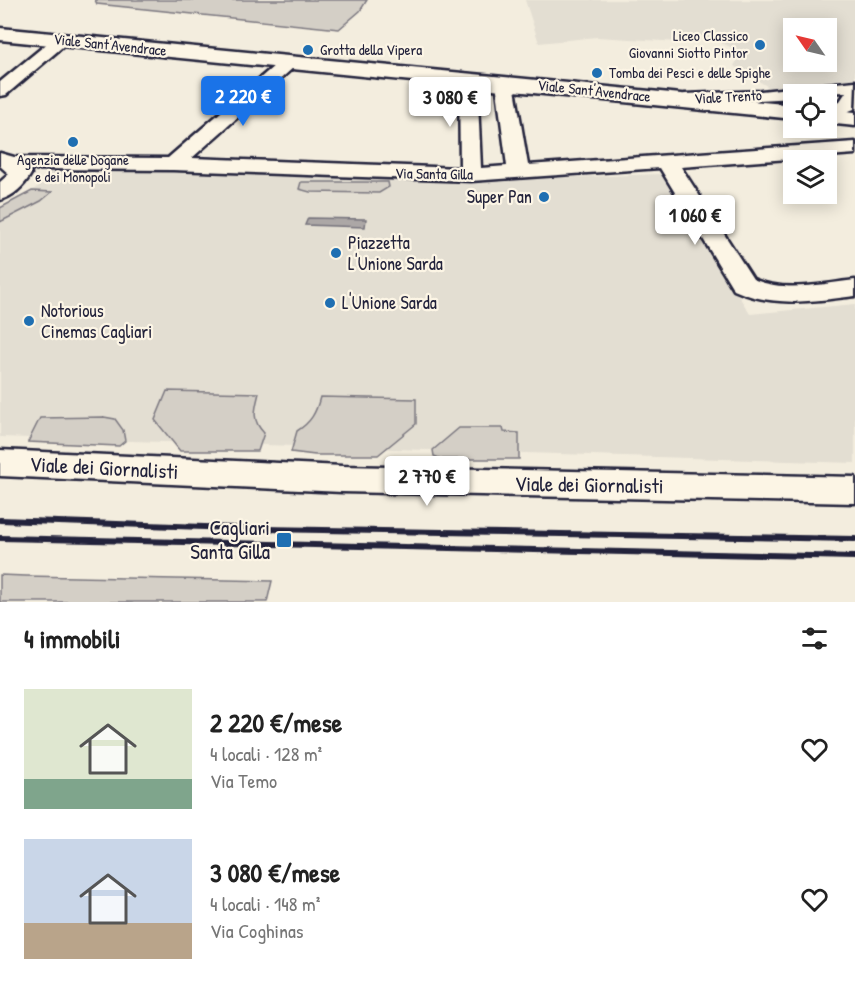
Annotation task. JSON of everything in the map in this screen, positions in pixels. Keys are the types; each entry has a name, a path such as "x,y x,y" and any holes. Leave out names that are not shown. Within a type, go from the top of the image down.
{"main road":[{"name":"Viale Sant'Avendrace","path":"0,34 783,111"}],"street":[{"path":"0,91 61,40"},
{"path":"173,164 288,63"},
{"path":"468,79 471,175"},
{"path":"505,83 519,172"},
{"name":"Viale Trento","path":"837,98 855,86"},
{"path":"837,105 847,105 855,92"},
{"name":"Viale Trento","path":"678,100 783,104"},
{"name":"Via Santa Gilla","path":"6,161 173,164 471,175 668,163 855,148"},
{"name":"Via Santa Gilla","path":"0,193 16,181 20,174 18,168 6,161"},
{"path":"668,163 743,284 757,292 777,296 855,288"},
{"name":"Viale dei Giornalisti","path":"0,463 342,479 855,490"}],"shaded area":[{"path":"95,0 367,0 360,11 339,29 97,4"},
{"path":"525,0 855,0 855,81 831,84 783,84 783,90 775,91 734,66 742,52 710,38 679,42 597,37 539,43"},
{"path":"51,168 493,180 662,174 750,314 855,304 855,463 0,437 0,208 32,191 42,183"},
{"path":"301,182 388,182 389,187 379,193 310,192 299,189"},
{"path":"32,191 52,192 41,201 0,222 0,208"},
{"path":"308,218 366,219 365,227 305,225"},
{"path":"167,391 259,393 255,409 256,419 264,433 258,451 180,451 155,420"},
{"path":"320,397 416,399 416,424 378,455 315,455 291,452 297,431 312,417"},
{"path":"104,417 115,419 123,430 125,441 119,446 28,442 40,418"},
{"path":"459,428 503,428 504,432 519,433 519,459 441,459 434,456 433,450"},
{"path":"0,575 272,581 267,602 0,602"}],"railway":[{"path":"0,520 263,529 855,539"},
{"path":"0,538 855,557"}],"place":[{"name":"Liceo Classico Giovanni Siotto Pintor","path":"760,45"},
{"name":"Grotta della Vipera","path":"308,50"},
{"name":"Tomba dei Pesci e delle Spighe","path":"597,73"},
{"name":"Agenzia delle Dogane e dei Monopoli","path":"73,142"},
{"name":"Super Pan","path":"544,197"},
{"name":"Piazzetta L'Unione Sarda","path":"336,253"},
{"name":"L'Unione Sarda","path":"330,303"},
{"name":"Notorious Cinemas Cagliari","path":"29,321"},
{"name":"Cagliari Santa Gilla","path":"284,540"}]}
